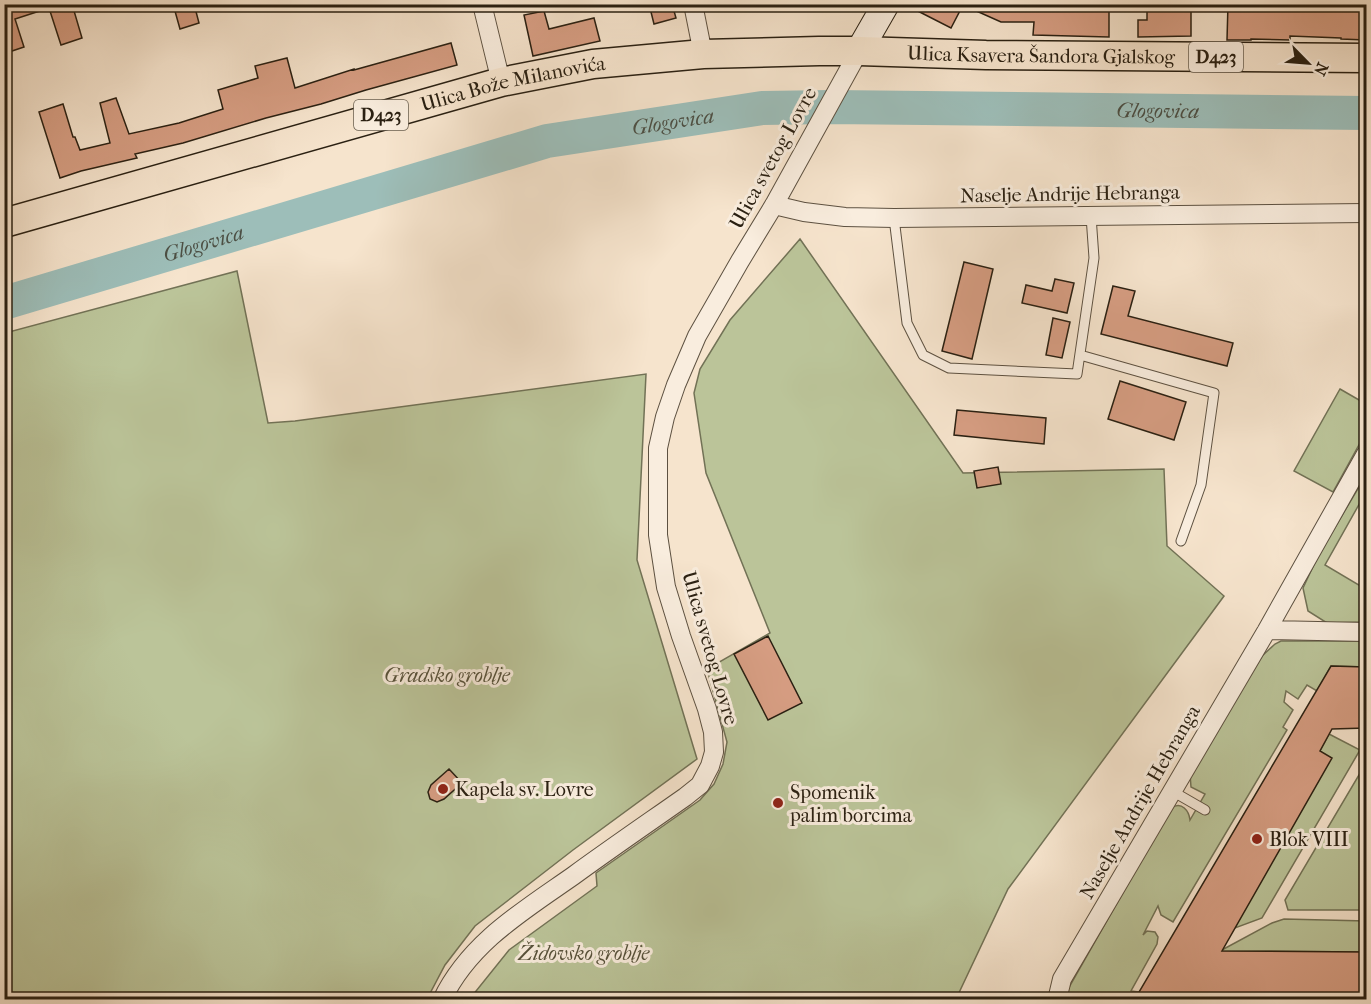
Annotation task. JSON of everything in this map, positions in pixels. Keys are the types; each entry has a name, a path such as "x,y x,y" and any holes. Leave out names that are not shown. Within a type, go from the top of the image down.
{"main road":[{"path":"859,51 886,4"},
{"name":"Ulica Bože Milanovića","path":"4,223 501,82 593,64 704,54 859,51"},
{"name":"Ulica Ksavera Šandora Gjalskog","path":"859,51 986,55 1366,58"}],"street":[{"path":"482,4 501,82"},
{"path":"693,4 704,54"},
{"name":"Ulica svetog Lovre","path":"442,999 466,960 490,935 685,797 700,785 710,766 714,752 713,732 666,587 658,535 658,448 676,385 697,336 774,205 859,51"},
{"name":"Naselje Andrije Hebranga","path":"774,205 804,212 846,217 894,218 1366,213"},
{"name":"Naselje Andrije Hebranga","path":"1057,999 1062,979 1267,630 1366,454"},
{"path":"1267,630 1366,632"}],"lane":[{"path":"894,218 907,323 923,355 949,368 1077,374 1094,258 1091,216"},
{"path":"1080,355 1214,393 1201,485 1181,541"},
{"path":"1172,790 1205,810"}],"green space":[{"name":"Židovsko groblje","path":"800,239 963,473 1164,469 1167,546 1224,596 1008,889 956,999 474,1000 472,996 509,950 597,886 596,873 700,800 714,784 723,764 727,742 707,669 770,633 706,473 694,393 700,369 730,320"},
{"name":"Gradsko groblje","path":"237,271 268,423 646,374 637,560 697,759 573,850 475,926 445,965 427,999 5,1000 5,333"},
{"path":"1340,389 1366,404 1366,432 1333,492 1294,471"},
{"path":"1366,475 1366,492 1325,565 1362,587 1366,579 1366,622 1327,623 1308,611 1303,588 1318,556"},
{"path":"1281,641 1366,641 1366,667 1331,666 1317,691 1307,685 1298,699 1286,691 1284,702 1293,710 1283,727 1287,730 1173,922 1161,915 1158,906 1143,935 1147,931 1155,932 1158,937 1157,944 1131,991 1158,999 1067,1000 1067,991 1171,808 1182,806 1190,820 1205,794 1191,787 1190,774 1262,656"},
{"path":"1329,734 1360,750 1262,918 1235,928 1320,751"},
{"path":"1366,763 1366,910 1288,910 1285,900"},
{"path":"1284,919 1366,921 1366,952 1220,951"}],"building":[{"path":"4,4 72,4 82,38 61,45 49,8 15,19 24,47 9,52 4,39"},
{"path":"173,4 194,4 199,23 180,29"},
{"path":"649,4 672,4 676,18 654,24"},
{"path":"904,4 1109,4 1109,37 1033,35 1034,22 1001,22 963,5 951,28"},
{"path":"1147,4 1191,4 1191,36 1138,37 1138,20 1147,20"},
{"path":"1228,4 1291,4 1291,6 1366,8 1366,40 1290,36 1290,40 1227,40"},
{"path":"544,11 549,29 594,18 600,41 533,56 524,15"},
{"path":"451,43 457,65 183,143 135,154 137,158 60,178 39,112 63,104 73,137 80,150 110,143 100,103 116,98 129,134 179,123 223,109 218,90 258,78 255,66 287,58 295,88 354,69"},
{"path":"964,262 993,269 972,359 942,351"},
{"path":"1055,279 1074,283 1067,313 1022,303 1026,285 1052,291"},
{"path":"1113,286 1135,291 1128,316 1233,343 1227,366 1101,334"},
{"path":"1053,318 1070,322 1062,358 1046,355"},
{"path":"1120,381 1186,402 1174,440 1108,419"},
{"path":"957,410 1046,418 1044,444 954,435"},
{"path":"998,467 1001,484 977,488 974,471"},
{"path":"768,636 802,703 768,720 734,654"},
{"name":"Blok VIII","path":"1331,666 1366,667 1366,728 1332,729 1320,751 1332,758 1222,951 1366,952 1366,999 1158,999 1139,992"},
{"name":"Kapela sv. Lovre","path":"449,769 462,783 444,799 437,802 430,799 428,792 431,785"}],"waterway":[{"name":"Glogovica","path":"4,303 547,141 762,108 1366,113"}],"place":[{"name":"Kapela sv. Lovre","path":"443,789"},
{"name":"Spomenik palim borcima","path":"778,803"},
{"name":"Blok VIII","path":"1257,839"}]}
